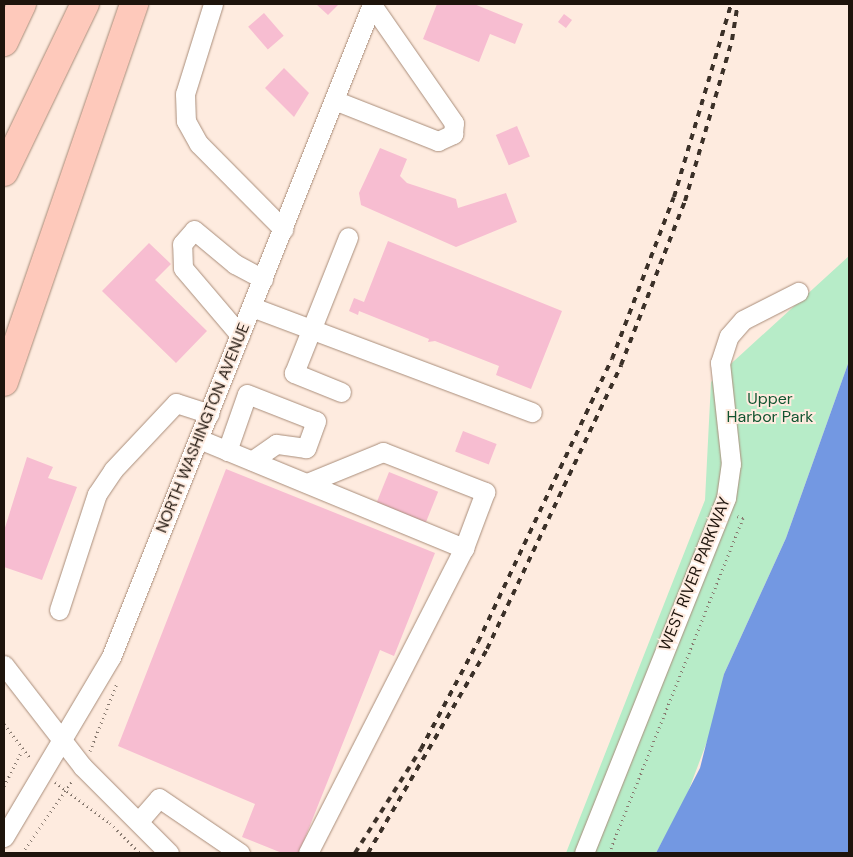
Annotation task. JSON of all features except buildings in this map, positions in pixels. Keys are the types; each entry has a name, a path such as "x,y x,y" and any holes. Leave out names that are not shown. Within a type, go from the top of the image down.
{"highway":[{"path":"4,42 22,4"},
{"path":"4,172 85,4"},
{"path":"4,382 134,4"}],"street":[{"path":"213,4 185,94 186,122 199,144 283,229"},
{"path":"334,100 438,141 453,134 454,123 372,4"},
{"name":"NORTH WASHINGTON AVENUE","path":"4,837 111,657 372,4"},
{"path":"240,335 183,268 182,244 194,230 235,264 263,279"},
{"path":"341,392 294,372 348,237"},
{"name":"WEST RIVER PARKWAY","path":"584,853 726,498 731,464 720,363 729,336 750,316 798,292"},
{"path":"252,307 532,412"},
{"path":"227,450 247,394 316,421 306,448 276,444 252,461"},
{"path":"59,610 97,494 113,470 176,403 209,414"},
{"path":"199,439 464,548"},
{"path":"307,484 383,452 485,492 464,548 308,853"},
{"path":"4,665 82,766 170,853"},
{"path":"139,821 159,798 240,853"}],"path":[{"path":"609,853 743,518"},
{"path":"4,724 22,751 4,786"},
{"path":"22,853 66,792 110,822 140,853"}],"green space":[{"name":"Upper Harbor Park","path":"849,256 849,361 786,538 724,674 717,715 685,800 656,853 566,853 705,500 711,382"}],"water":[{"path":"849,361 849,853 656,853 700,768 724,674 786,538"}],"railway":[{"path":"355,853 421,749 478,642 612,359 674,197 731,4"},
{"path":"368,853 487,649 621,365 685,201 732,40 738,4"}]}
